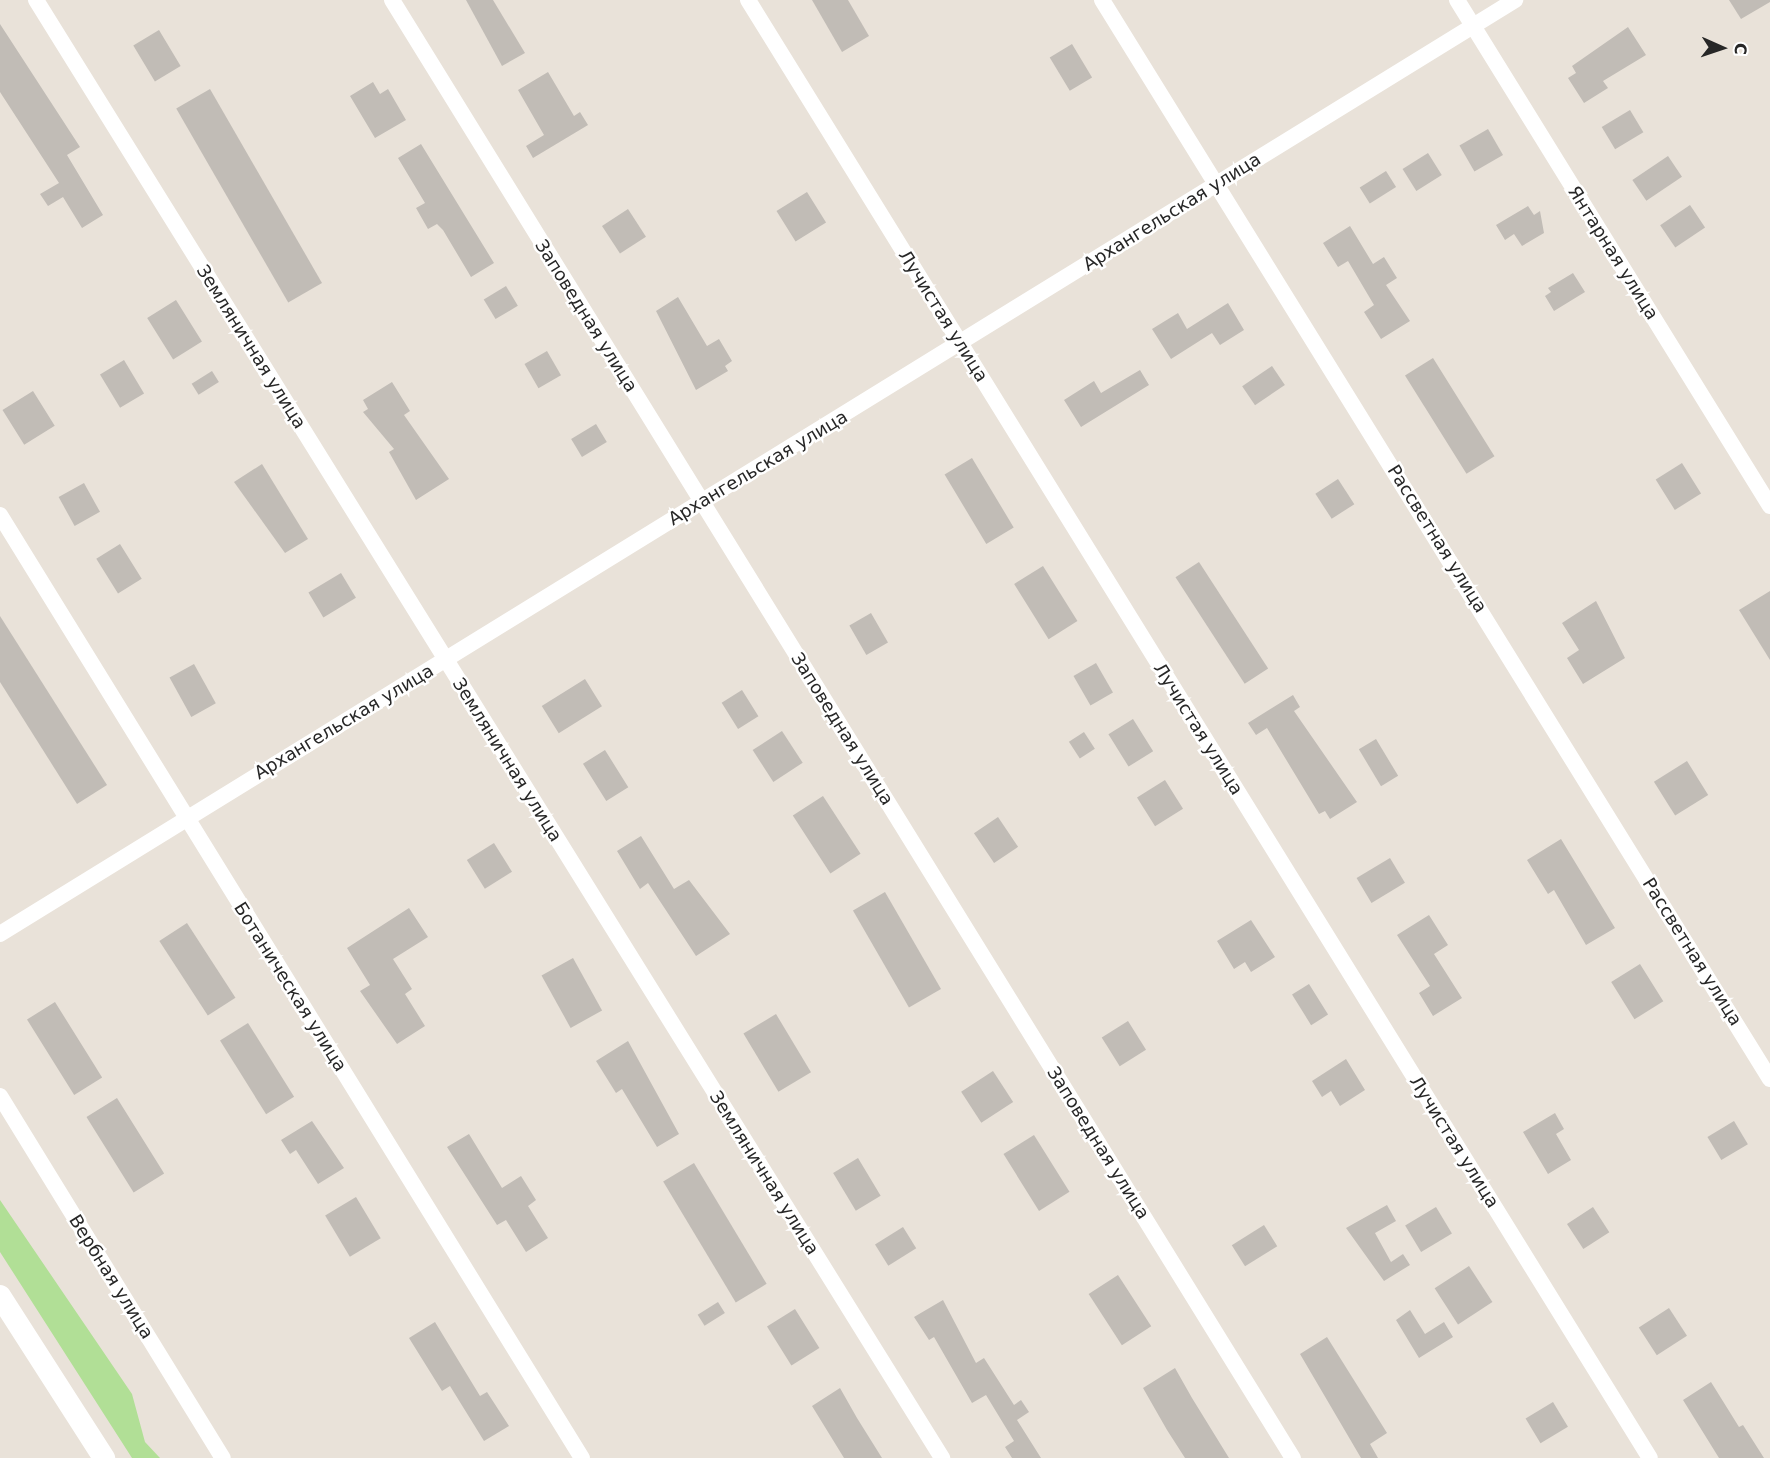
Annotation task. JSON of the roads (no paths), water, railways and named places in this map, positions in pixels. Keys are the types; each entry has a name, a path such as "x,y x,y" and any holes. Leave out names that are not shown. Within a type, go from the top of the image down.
{"street":[{"name":"Земляничная улица","path":"36,0 942,1458"},
{"name":"Заповедная улица","path":"392,0 1293,1458"},
{"name":"Лучистая улица","path":"748,0 1650,1458"},
{"name":"Рассветная улица","path":"1102,0 1218,183 1770,1079"},
{"name":"Янтарная улица","path":"1457,0 1770,506"},
{"name":"Архангельская улица","path":"0,934 1515,0"},
{"name":"Ботаническая улица","path":"0,515 582,1458"},
{"name":"Вербная улица","path":"0,1096 223,1458"},
{"path":"0,1296 104,1458"}]}
